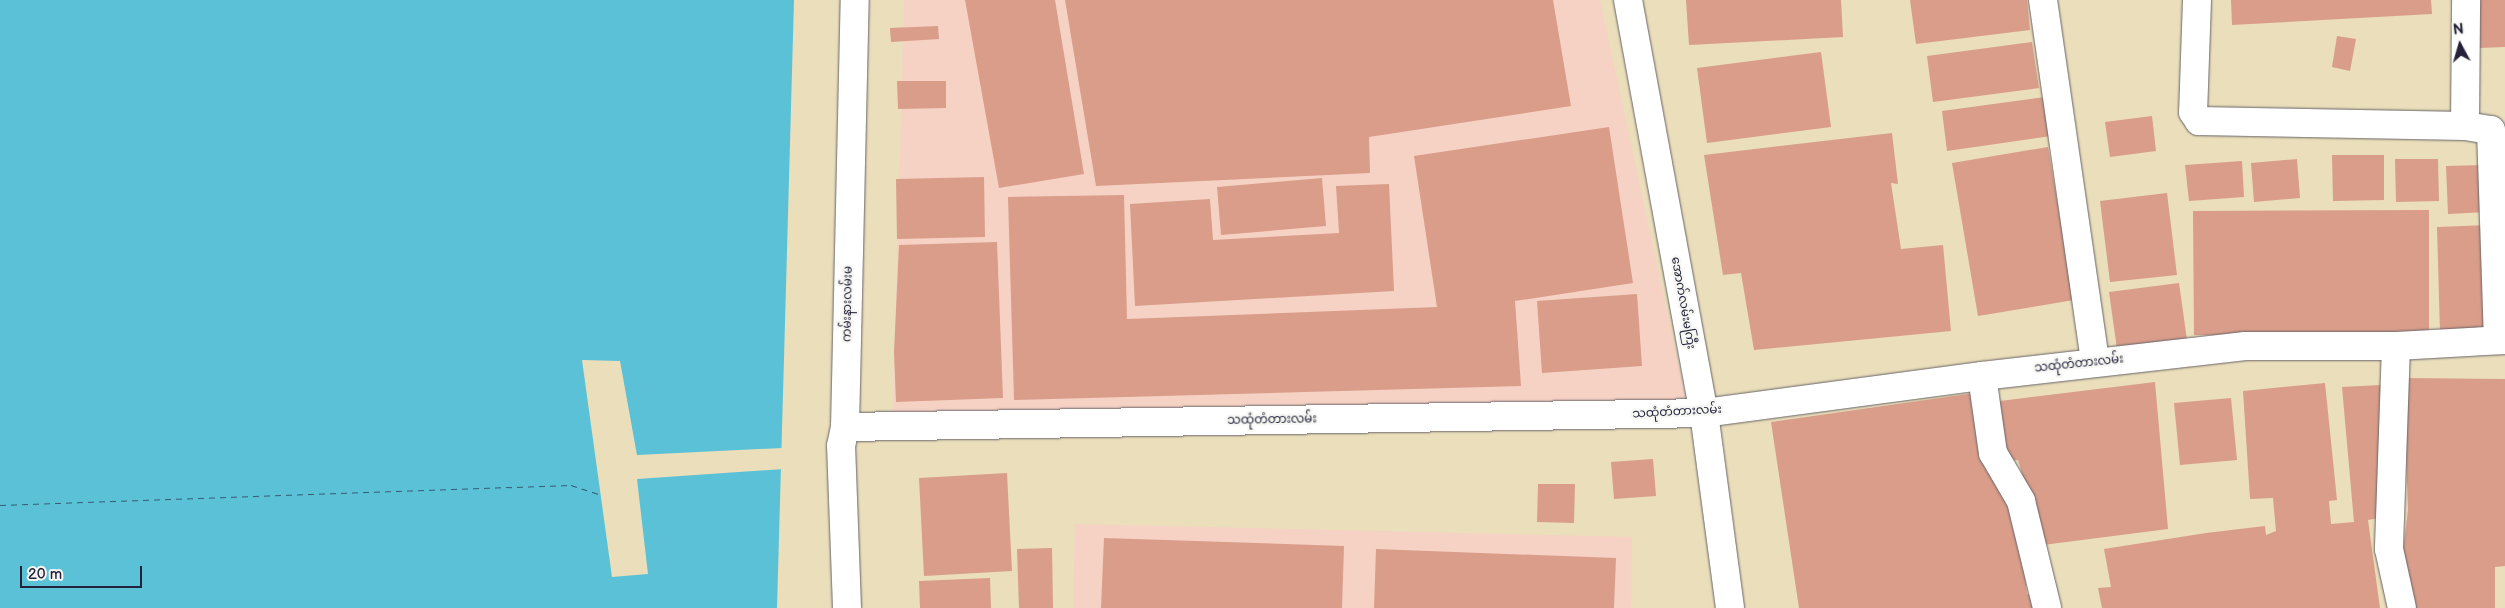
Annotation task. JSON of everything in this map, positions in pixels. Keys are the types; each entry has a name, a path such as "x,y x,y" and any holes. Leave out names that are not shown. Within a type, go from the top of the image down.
{"street":[{"name":"ကမ်းနားလမ်းမ","path":"847,608 842,446 845,427 855,0"},
{"name":"အောက်လမ်းမကြီး","path":"1628,0 1704,413 1730,608"},
{"path":"2043,0 2095,362"},
{"path":"2197,0 2193,112 2199,121 2465,126 2491,130 2493,133 2502,340"},
{"path":"2465,126 2466,0"},
{"name":"သထုံတံတားလမ်း","path":"845,427 1704,413 2095,362 2245,346 2396,346 2502,340"},
{"path":"2396,346 2389,549 2402,608"},
{"path":"1982,376 1993,453 2021,501 2047,608"}],"shaded area":[{"path":"904,0 1600,0 1686,400 893,427"},
{"path":"1075,524 1632,537 1631,608 1073,608"}],"water":[{"path":"0,0 794,0 777,608 0,608"}],"pier":[{"path":"582,360 620,361 637,455 782,448 784,469 637,479 648,574 612,577"}],"building":[{"path":"965,0 1055,0 1084,174 999,188"},
{"path":"1065,0 1553,0 1571,106 1369,137 1370,173 1096,186"},
{"path":"1686,0 1841,0 1843,37 1689,45"},
{"path":"1910,0 2027,0 2030,30 1916,44"},
{"path":"2231,0 2431,0 2432,14 2232,25"},
{"path":"2478,0 2505,0 2505,47 2479,48"},
{"path":"938,26 939,39 891,42 890,28"},
{"path":"2337,36 2356,39 2350,71 2332,67"},
{"path":"2032,42 2039,88 1933,102 1927,56"},
{"path":"1821,52 1831,127 1707,143 1697,68"},
{"path":"897,81 946,81 946,108 898,109"},
{"path":"2045,97 2051,136 1947,151 1942,111"},
{"path":"2152,116 2156,151 2110,157 2105,122"},
{"path":"1609,127 1633,283 1515,301 1521,386 1014,400 1008,197 1124,195 1127,319 1437,307 1414,156"},
{"path":"1892,133 1898,184 1891,183 1901,249 1943,245 1951,331 1754,350 1741,273 1723,275 1704,155"},
{"path":"2048,147 2074,300 1978,316 1952,163"},
{"path":"2332,155 2384,155 2384,200 2333,201"},
{"path":"2297,159 2300,198 2254,202 2251,163"},
{"path":"2395,159 2438,159 2439,201 2396,202"},
{"path":"2242,161 2244,197 2189,201 2185,165"},
{"path":"2485,165 2487,212 2448,214 2446,166"},
{"path":"984,177 985,237 897,239 896,179"},
{"path":"1322,178 1326,226 1221,235 1217,187"},
{"path":"1389,184 1394,291 1135,306 1130,204 1210,199 1213,240 1339,233 1336,186"},
{"path":"2167,193 2177,275 2110,282 2100,201"},
{"path":"2429,210 2429,335 2194,335 2193,211"},
{"path":"2489,225 2492,331 2440,332 2437,227"},
{"path":"997,242 1003,398 896,402 894,352 899,245"},
{"path":"2179,283 2187,340 2117,349 2109,292"},
{"path":"1637,294 1642,366 1542,373 1537,301"},
{"path":"2403,378 2505,379 2505,566 2495,567 2495,608 2410,608 2401,567 2408,510"},
{"path":"2155,382 2168,529 2035,546 2030,501 2018,460 1999,462 1992,402"},
{"path":"2325,383 2337,500 2329,501 2331,524 2354,522 2342,387 2381,385 2385,517 2368,520 2380,608 2102,608 2098,588 2111,587 2104,549 2265,526 2266,535 2276,531 2273,498 2250,499 2243,391"},
{"path":"1975,393 2014,494 2027,594 2036,596 2038,608 1799,608 1771,422"},
{"path":"2231,398 2237,460 2180,465 2174,403"},
{"path":"1653,459 1656,496 1614,499 1611,462"},
{"path":"1007,473 1012,571 924,576 919,478"},
{"path":"1538,484 1575,484 1574,523 1537,522"},
{"path":"1104,538 1344,546 1342,608 1101,608"},
{"path":"1052,548 1053,608 1019,608 1017,549"},
{"path":"1376,549 1616,558 1614,608 1374,608"},
{"path":"990,578 991,608 920,608 919,581"}],"ferry route":[{"path":"0,505 571,485 599,494"}]}
